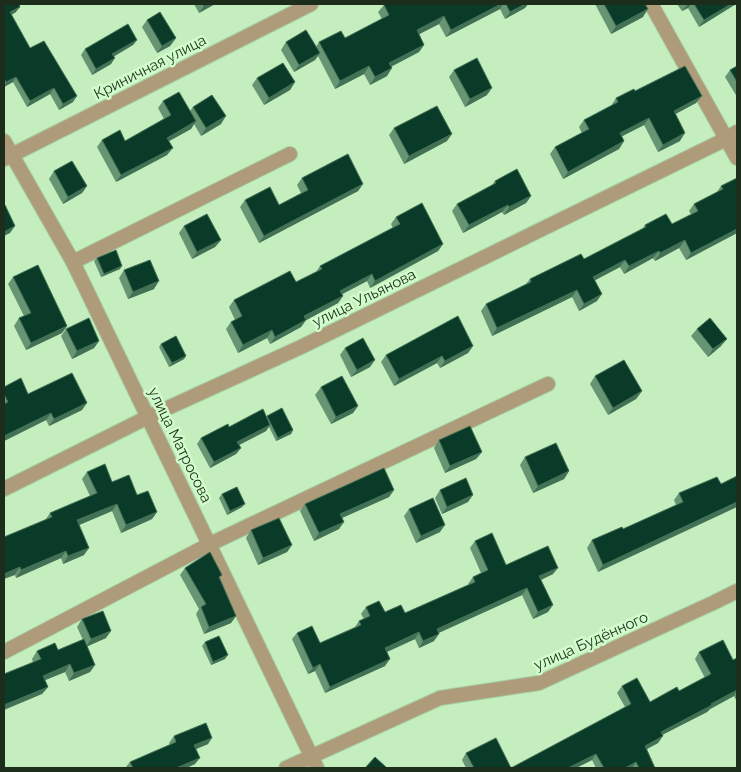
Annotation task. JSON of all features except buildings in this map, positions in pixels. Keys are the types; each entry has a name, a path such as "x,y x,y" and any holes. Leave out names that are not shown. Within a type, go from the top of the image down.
{"street":[{"name":"Криничная улица","path":"8,157 311,4"},
{"path":"651,4 732,135 737,158"},
{"name":"улица Ульянова","path":"4,489 148,417 301,347 732,135"},
{"name":"улица Матросова","path":"4,141 8,157 73,262 314,762"},
{"path":"73,262 290,154"},
{"path":"4,652 210,544 548,384"},
{"name":"улица Будённого","path":"286,768 314,762 440,698 538,683 737,591"}]}
